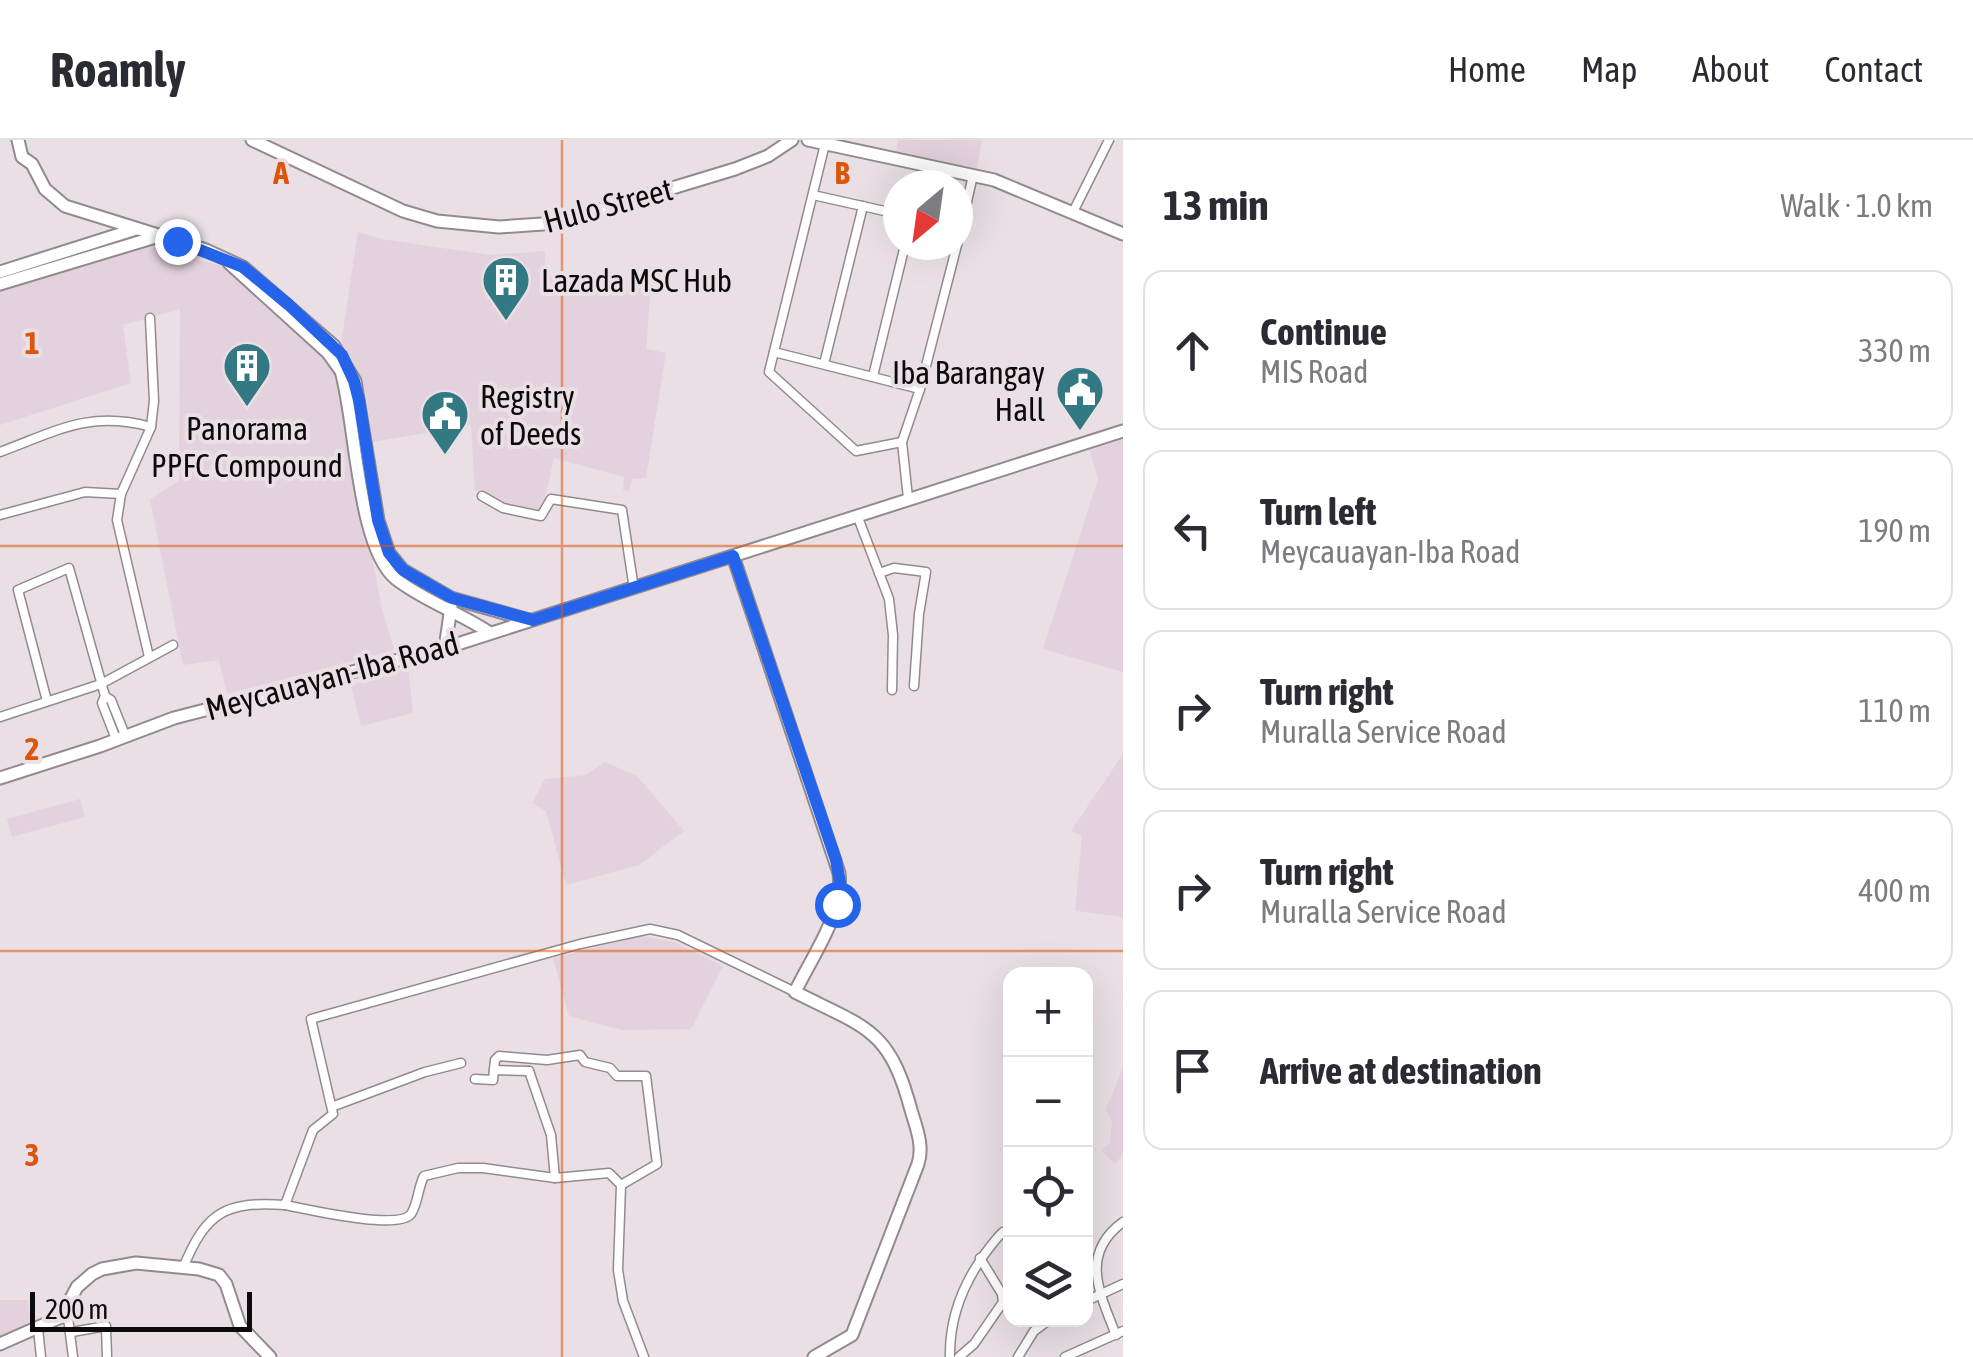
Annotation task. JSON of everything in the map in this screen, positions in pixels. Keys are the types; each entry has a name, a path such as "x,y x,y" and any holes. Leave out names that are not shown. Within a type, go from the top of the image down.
{"street":[{"path":"20,140 22,157 32,164 55,200 80,213 161,236 243,267 342,355 354,381 378,520 389,553 403,570 490,633"},
{"name":"Hulo Street","path":"252,140 403,211 436,221 499,228 557,223 648,196 754,162 792,140"},
{"path":"808,140 949,170"},
{"path":"1072,214 1108,140"},
{"path":"824,144 770,372 856,451 902,442"},
{"path":"973,175 1015,188 1123,234"},
{"path":"813,195 883,211"},
{"path":"824,364 863,206"},
{"path":"106,239 109,222"},
{"path":"0,284 136,230"},
{"path":"0,272 161,236"},
{"path":"874,376 901,260"},
{"path":"908,498 902,442 954,260"},
{"path":"149,657 117,520 121,494 151,427 154,401 150,318"},
{"path":"774,352 920,389"},
{"path":"0,452 88,420 121,419 151,427"},
{"name":"Meycauayan-Iba Road","path":"0,778 174,718 445,648 1123,431"},
{"path":"0,515 85,492 121,494"},
{"path":"482,496 503,508 541,516 551,499 622,510 634,589"},
{"path":"857,514 889,599 892,690"},
{"path":"733,556 839,873 837,904 795,992"},
{"path":"47,702 18,590 70,568 101,684 105,696 112,700 120,738"},
{"path":"879,573 894,568 926,572 914,686"},
{"path":"451,604 533,620"},
{"path":"445,648 451,604"},
{"path":"0,717 101,684 172,645"},
{"path":"285,1205 313,1130 332,1116 334,1106 311,1019 580,944 650,929 666,930 872,1032 894,1058 920,1149 918,1164 852,1336 814,1357"},
{"path":"475,1079 491,1081 499,1056 538,1059 580,1055 585,1062 610,1068 618,1076 646,1076 656,1164 621,1185"},
{"path":"529,1071 538,1059"},
{"path":"334,1106 425,1072 461,1063"},
{"path":"494,1070 529,1071"},
{"path":"529,1071 552,1135 555,1178"},
{"path":"184,1268 205,1224 212,1218 220,1212 263,1203 400,1220 412,1211 424,1176 458,1168 555,1178 604,1172 621,1185"},
{"path":"621,1185 618,1270 623,1302 644,1357"},
{"path":"1065,1357 1119,1333 1100,1295 1094,1265 1110,1232 1123,1222"},
{"path":"950,1357 955,1315 966,1282 980,1258 1003,1235"},
{"path":"959,1357 974,1344 1003,1302 980,1258"},
{"path":"0,1344 38,1329 67,1310 77,1287 102,1268 136,1263 215,1273 222,1278 240,1326 270,1357"},
{"path":"1093,1298 1123,1284"},
{"path":"67,1310 73,1357"},
{"path":"72,1332 106,1326 108,1357"},
{"path":"1018,1357 1040,1327"},
{"path":"38,1329 41,1357"}],"shaded area":[{"path":"898,140 982,140 977,169 896,152"},
{"path":"358,232 491,255 545,251 545,276 589,283 592,272 651,285 646,349 666,353 646,478 632,479 629,491 623,490 624,477 554,458 542,512 503,506 475,490 471,425 373,442 365,391 341,344"},
{"path":"138,247 225,267 330,363 337,374 382,608 394,650 227,694 219,660 183,665 150,499 179,481 180,309 123,325 131,383 0,425 0,288"},
{"path":"1123,437 1123,672 1043,649 1098,479 1089,449"},
{"path":"408,666 413,713 361,726 351,685"},
{"path":"1123,754 1123,917 1075,911 1082,836 1071,831"},
{"path":"604,762 636,775 684,831 639,865 566,885 546,811 532,803 545,779 586,775"},
{"path":"80,799 85,817 12,837 7,819"},
{"path":"641,936 674,942 723,966 691,1029 622,1030 569,1016 553,958"},
{"path":"1123,1068 1123,1155 1114,1164 1102,1150 1110,1143 1112,1122 1106,1109"},
{"path":"0,1300 28,1300 31,1328 0,1338"}],"place":[{"name":"Lazada MSC Hub","path":"506,322"},
{"name":"Panorama PPFC Compound","path":"247,408"},
{"name":"Iba Barangay Hall","path":"1080,432"},
{"name":"Registry of Deeds","path":"445,456"}],"route":[{"path":"177,241 243,267 342,355 359,400 384,540 395,562 417,580 452,598 533,620 733,556 836,860 841,888 837,904"}]}
